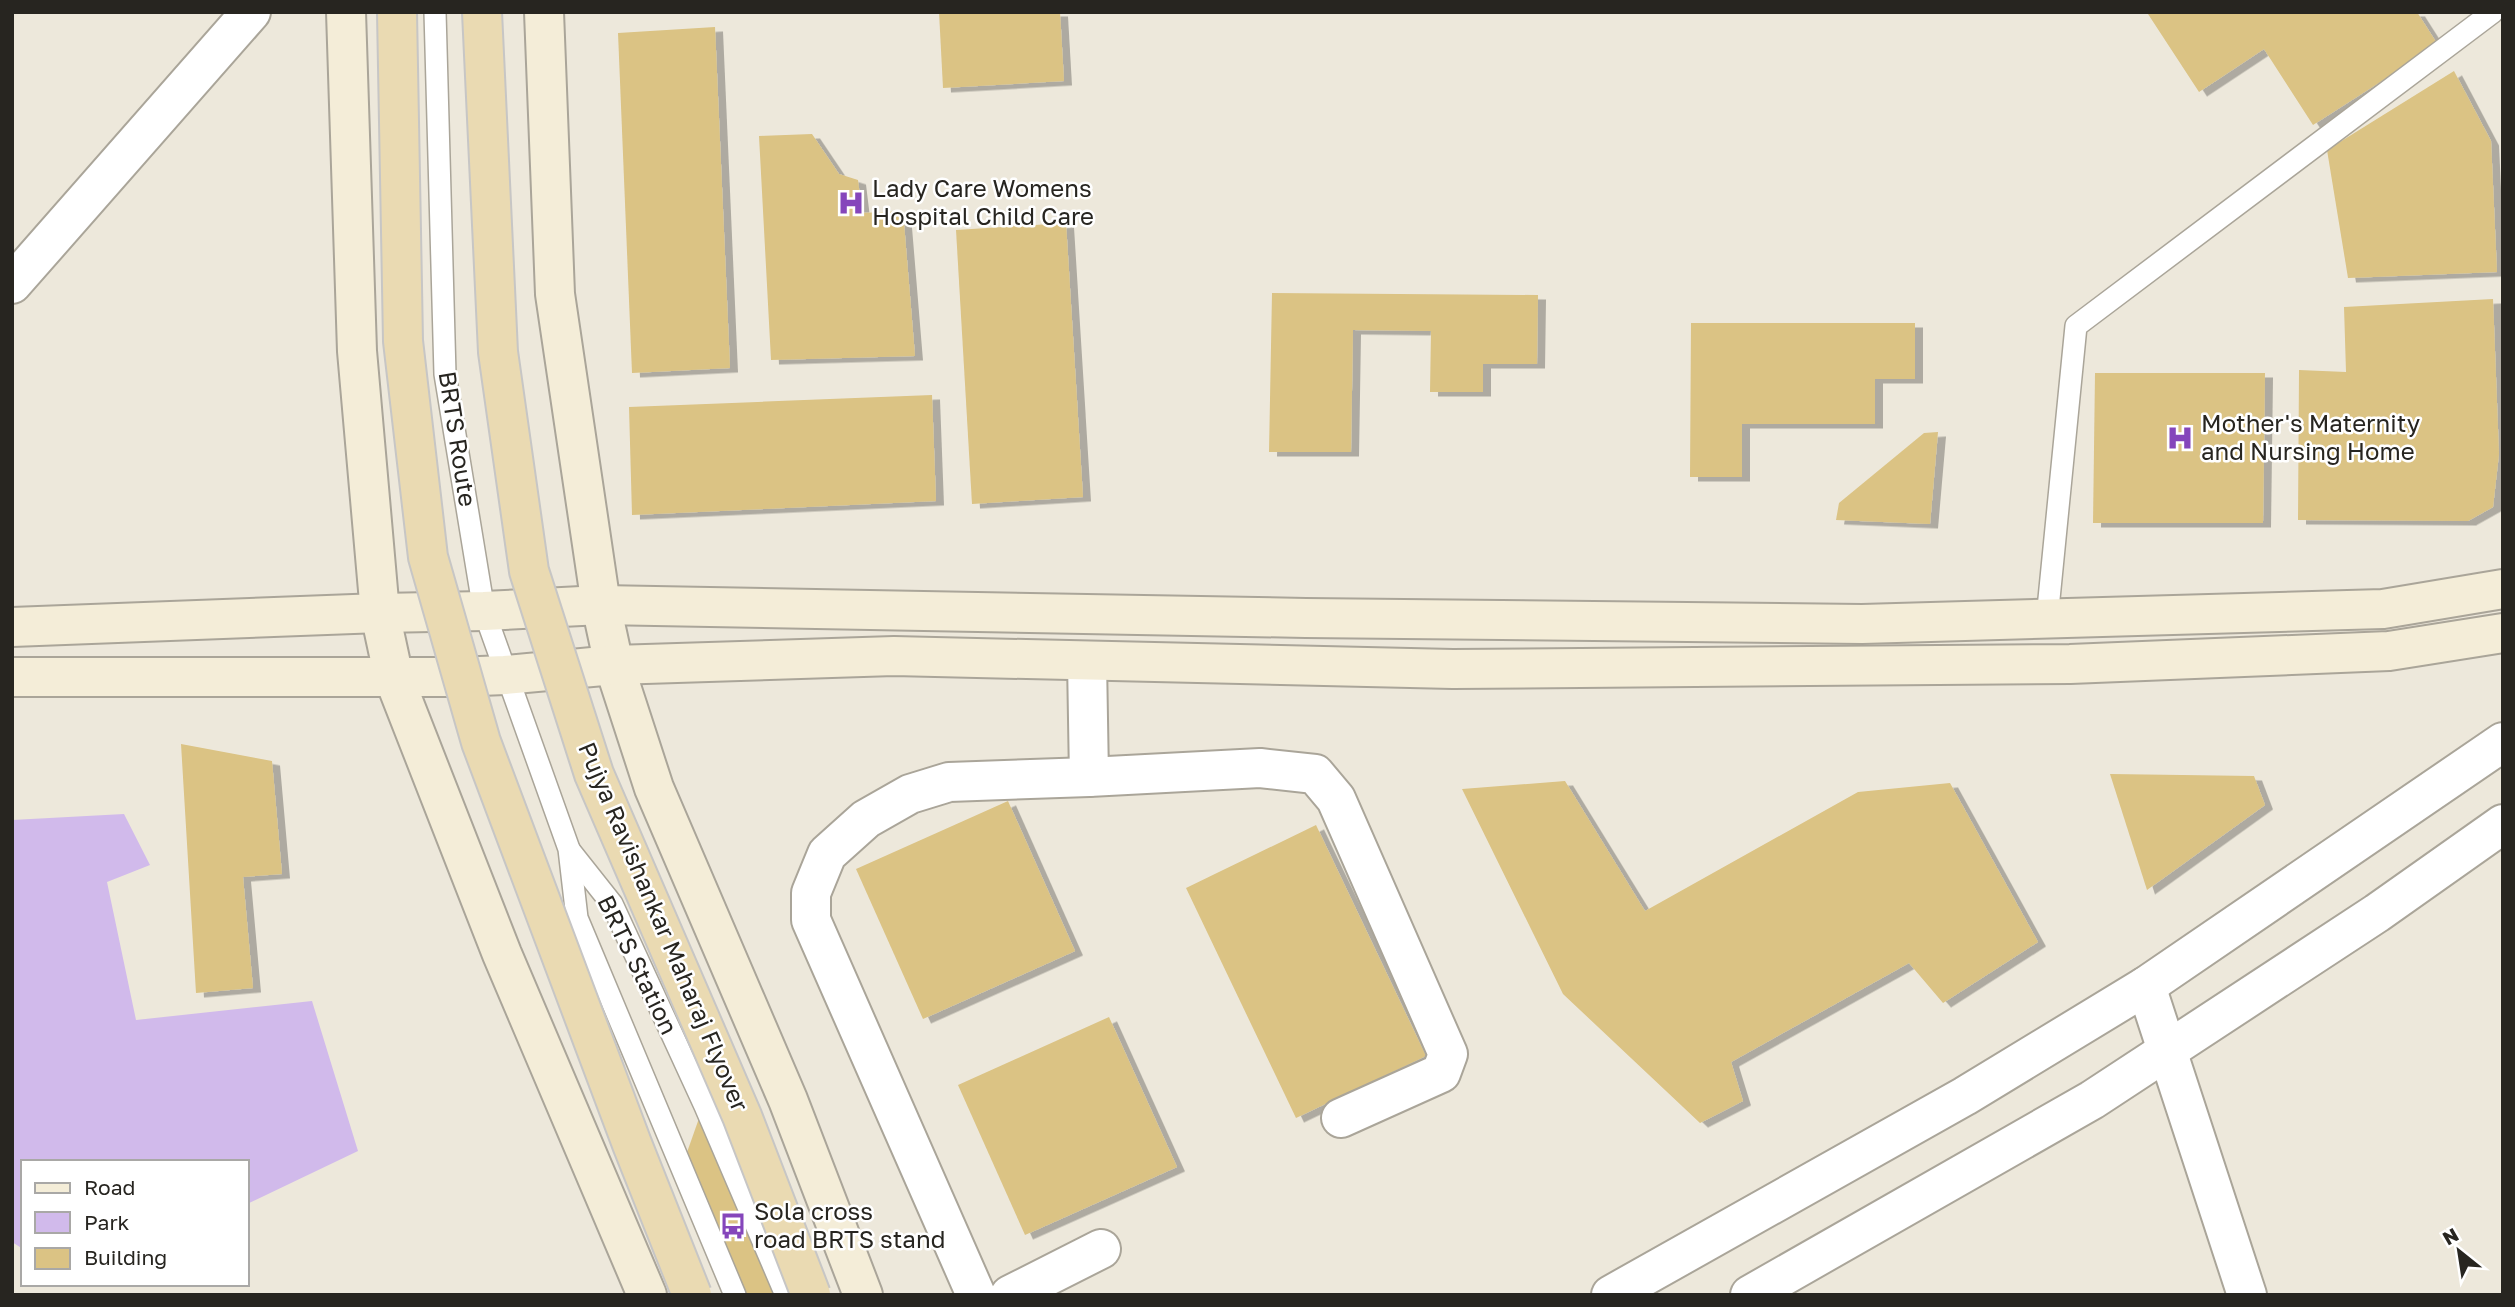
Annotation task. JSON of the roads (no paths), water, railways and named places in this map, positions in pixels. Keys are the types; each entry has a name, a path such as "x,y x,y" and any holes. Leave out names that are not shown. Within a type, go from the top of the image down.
{"main road":[{"path":"346,12 357,351 380,613 394,678 512,979 648,1295"},
{"path":"397,12 403,341 428,557 481,742 632,1144 692,1295"},
{"name":"Pujya Ravishankar Maharaj Flyover","path":"482,12 498,352 528,571 594,774 742,1116 811,1295"},
{"path":"544,12 555,294 601,605 614,665 654,788 788,1100 863,1295"},
{"path":"12,626 601,605 1306,618 1806,623 2383,610 2503,589"},
{"path":"12,677 394,678 505,675 614,665 894,656 1453,669 2070,664 2389,651 2503,633"}],"street":[{"path":"12,284 251,12"},
{"path":"1087,661 1088,777"},
{"path":"1611,1295 1965,1096 2146,986 2503,742"},
{"path":"976,1295 811,920 811,893 827,855 866,819 910,794 949,782 1261,768 1315,774 1336,799 1448,1054 1441,1073 1342,1118"},
{"path":"1750,1295 2092,1100 2377,914 2503,824"},
{"path":"2146,986 2247,1295"},
{"path":"1010,1295 1101,1249"}],"lane":[{"name":"BRTS Route","path":"435,12 445,374 484,611 569,849"},
{"path":"2047,619 2076,326 2493,12"},
{"name":"BRTS Station","path":"569,849 577,918 735,1295"},
{"name":"BRTS Station","path":"569,849 612,904 705,1106 786,1295"}],"place":[{"name":"Lady Care Womens Hospital Child Care","path":"851,203"},
{"name":"Mother's Maternity and Nursing Home","path":"2180,438"},
{"name":"Sola cross road BRTS stand","path":"733,1226"}]}
